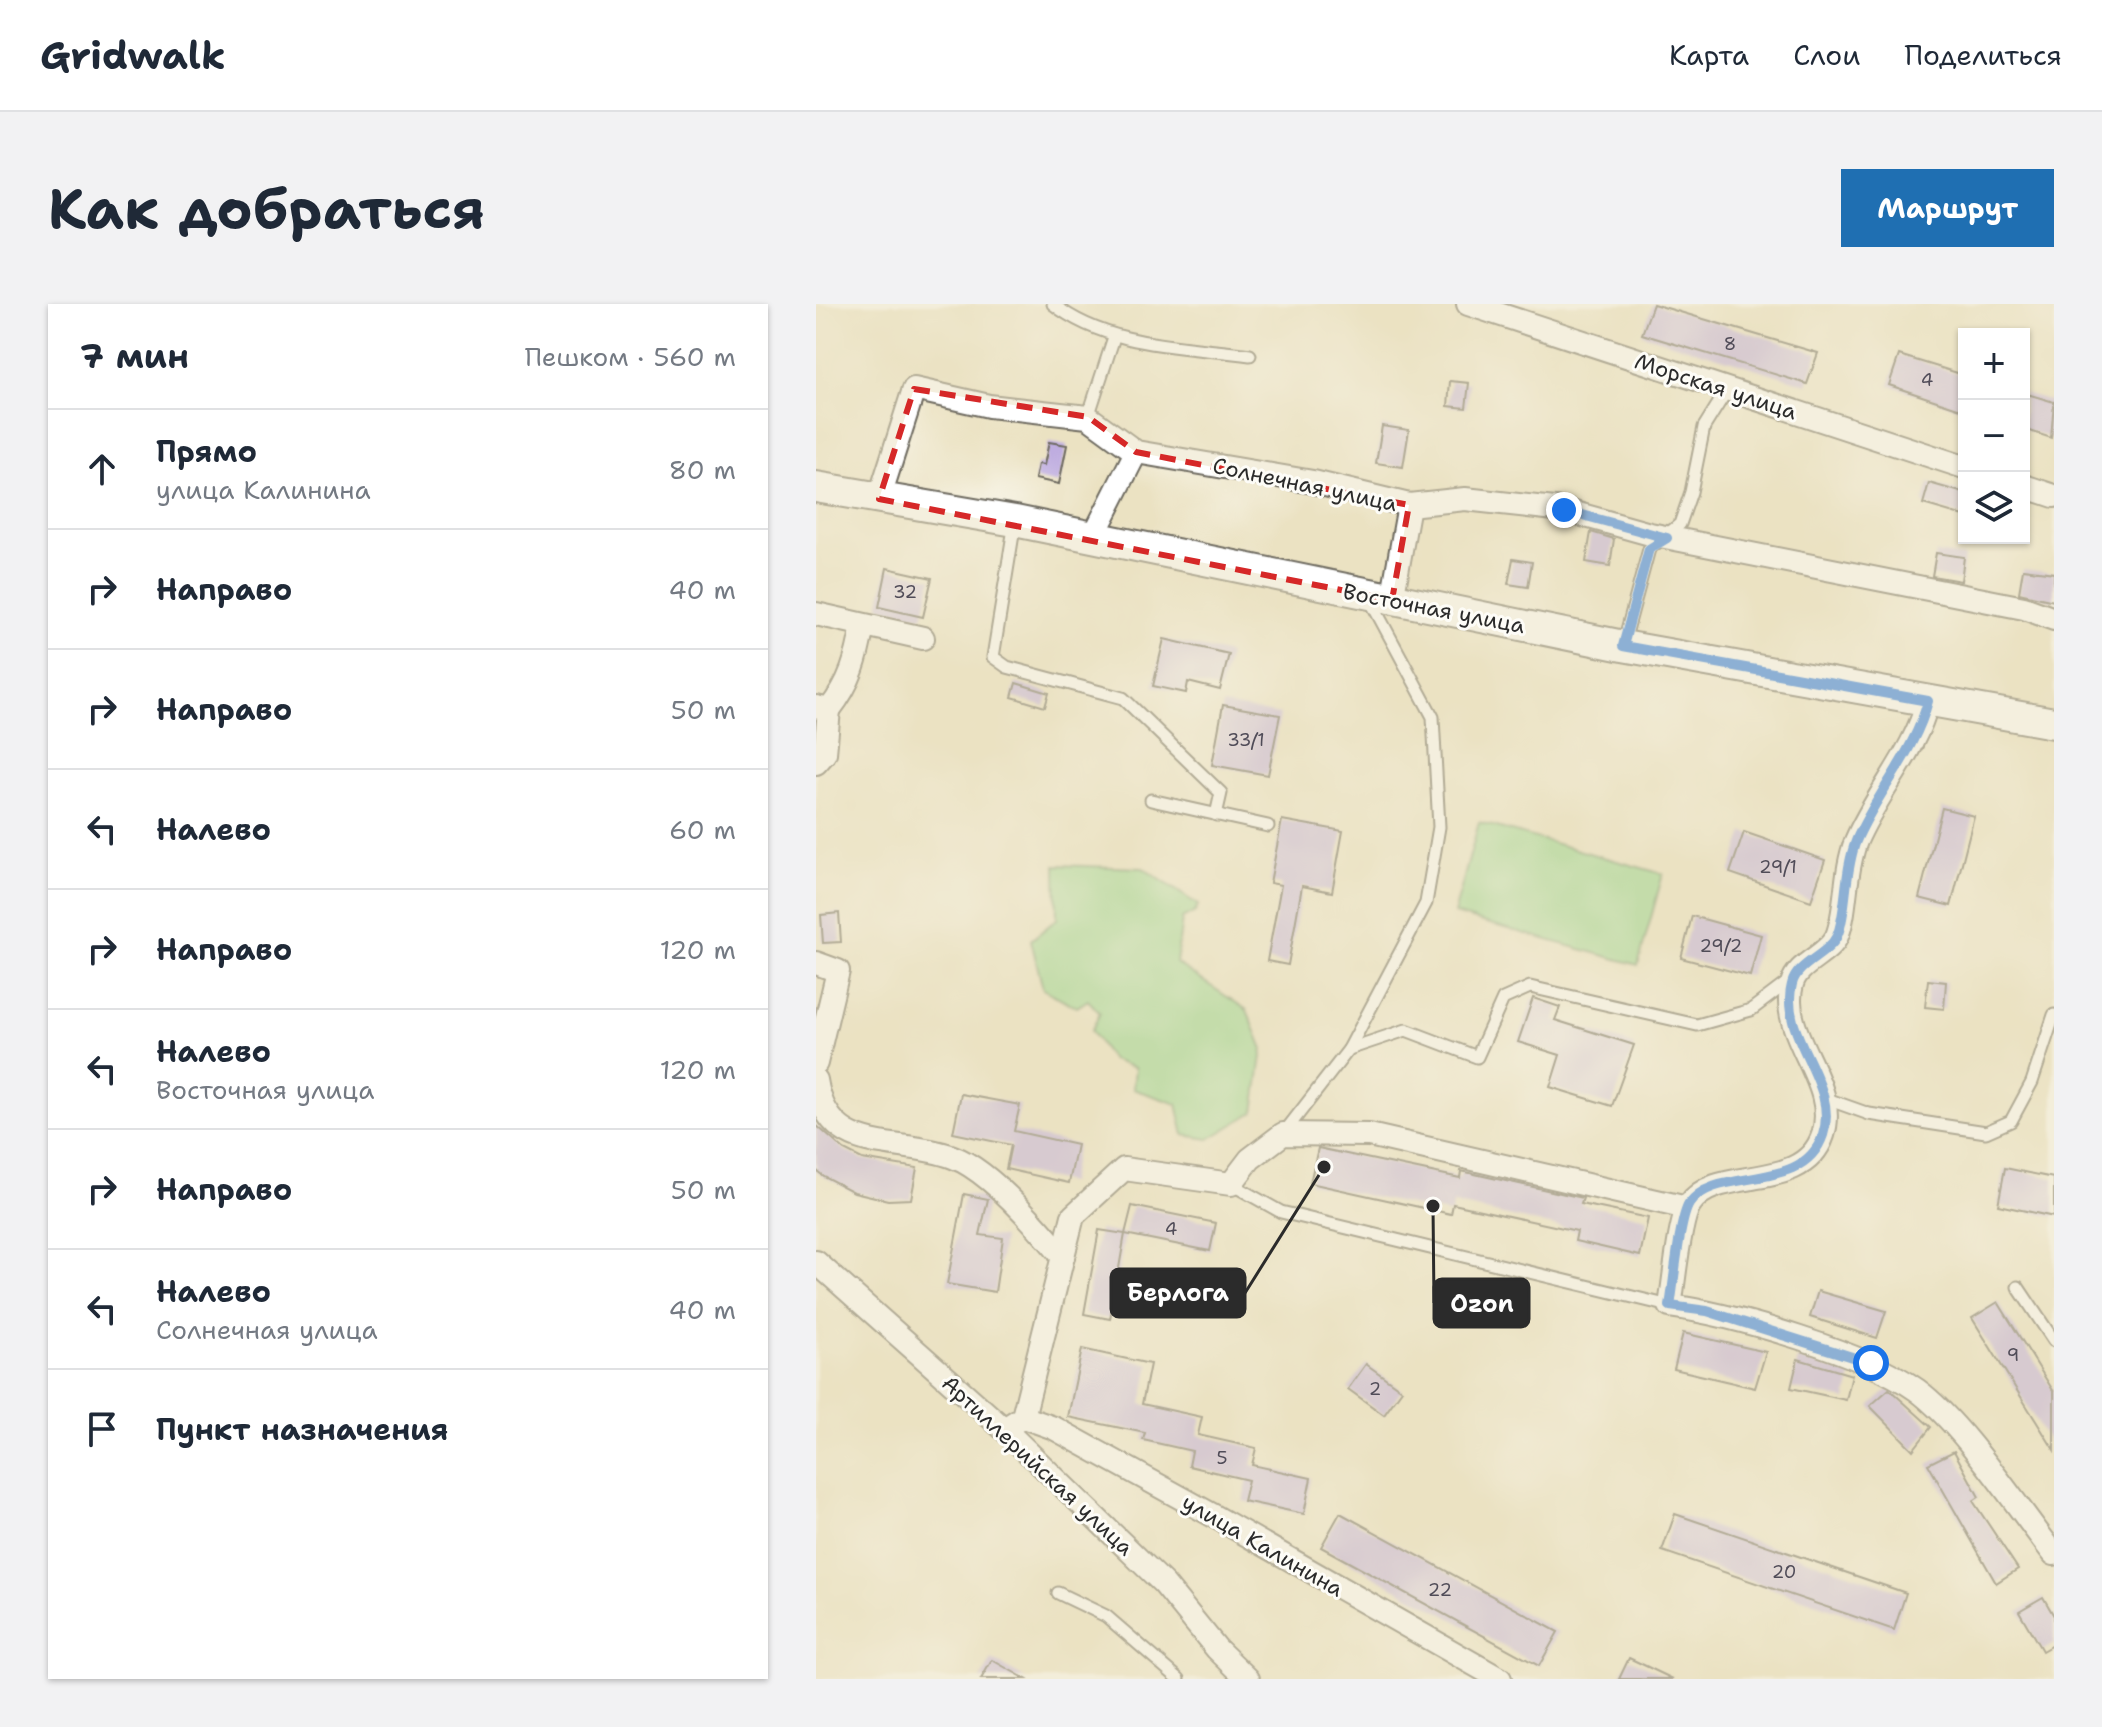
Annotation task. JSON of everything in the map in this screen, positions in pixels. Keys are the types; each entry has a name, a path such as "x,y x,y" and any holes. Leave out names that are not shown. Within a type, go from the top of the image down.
{"street":[{"name":"Морская улица","path":"1468,304 1958,465"},
{"name":"Солнечная улица","path":"879,499 914,389 989,406 1088,417 1136,452 1313,482 1409,505 1465,499 1564,510 1667,538 2024,608 2054,619"},
{"path":"1093,537 1136,452"},
{"name":"Восточная улица","path":"816,487 1015,521 1623,646 2054,723"},
{"path":"2030,488 2054,496"},
{"path":"1379,597 1409,505"},
{"path":"816,614 923,638"},
{"path":"816,763 825,753 822,708 855,670 863,625"},
{"path":"1928,701 1921,728 1856,841 1847,869 1837,937 1792,979 1789,997 1795,1029 1824,1098 1823,1134 1811,1156 1789,1170 1698,1193 1687,1208 1670,1306 1707,1311 1871,1363 1918,1391 1966,1441 2054,1554"},
{"path":"816,963 838,971 816,1063"},
{"path":"816,1080 820,1103 833,1124 860,1138 955,1157 996,1186 1063,1257"},
{"path":"1013,1423 1073,1216 1124,1169 1231,1184 1250,1159 1283,1134 1369,1135 1687,1208"},
{"name":"Артиллерийская улица","path":"816,1262 1013,1423 1164,1584 1217,1649 1248,1679"},
{"name":"улица Калинина","path":"1013,1423 1054,1428 1500,1679"}],"lane":[{"path":"1053,304 1067,315 1114,337 1250,355"},
{"path":"1088,417 1114,337"},
{"path":"1623,646 1649,549 1667,538 1680,524 1704,427 1727,390"},
{"path":"1015,521 993,657 1007,667 1123,698 1221,793 1216,815"},
{"path":"1283,1134 1349,1049 1426,903 1439,827 1433,717 1379,597"},
{"path":"1151,800 1268,826"},
{"path":"1349,1049 1406,1030 1477,1057 1503,999 1530,987 1697,1025 1751,1010 1792,979"},
{"path":"1824,1098 1869,1114 1986,1132 2011,1121 2032,1082 2054,1015"},
{"path":"1231,1184 1281,1212 1670,1306"},
{"path":"2018,1287 2054,1341"},
{"path":"1058,1593 1106,1616 1179,1679"}],"highlighted area":[{"path":"914,389 1088,417 1136,452 1409,505 1392,600 879,499"}],"green space":[{"path":"1479,822 1663,874 1638,965 1454,914"},
{"path":"1056,865 1143,868 1198,905 1195,912 1182,919 1176,963 1247,1010 1263,1049 1254,1112 1209,1139 1184,1135 1177,1104 1133,1089 1135,1068 1111,1060 1091,1031 1100,1013 1088,1000 1077,1007 1043,989 1031,940 1057,919"}],"building":[{"path":"1653,304 1818,353 1807,384 1642,334"},
{"path":"1899,355 1958,373 1958,408 1889,385"},
{"path":"1450,381 1469,383 1466,408 1448,406"},
{"path":"2030,395 2054,402 2051,438 2030,431"},
{"path":"1382,426 1409,430 1403,467 1376,463"},
{"path":"1049,442 1067,445 1059,484 1035,479 1038,464 1044,465"},
{"path":"1929,483 1958,491 1958,514 1923,504"},
{"path":"1591,532 1614,539 1610,566 1586,562"},
{"path":"1936,553 1964,557 1961,581 1932,576"},
{"path":"1513,559 1532,562 1528,587 1508,584"},
{"path":"887,568 932,578 923,617 879,607"},
{"path":"2023,569 2054,573 2054,601 2019,593"},
{"path":"1164,639 1229,654 1220,690 1188,682 1186,693 1153,686"},
{"path":"1016,683 1049,693 1045,707 1012,697"},
{"path":"1223,705 1280,715 1268,775 1212,765"},
{"path":"1942,808 1974,816 1951,906 1919,898"},
{"path":"1282,820 1343,831 1332,892 1302,886 1288,965 1267,961 1281,885 1270,883"},
{"path":"1744,832 1825,860 1811,901 1730,873"},
{"path":"839,913 841,942 823,943 821,915"},
{"path":"1692,916 1761,935 1750,976 1681,958"},
{"path":"1928,980 1946,982 1944,1009 1925,1007"},
{"path":"1533,998 1560,1007 1555,1020 1634,1045 1612,1106 1550,1087 1560,1055 1518,1042"},
{"path":"961,1094 1020,1105 1014,1131 1077,1145 1069,1183 1006,1169 1011,1145 953,1133"},
{"path":"816,1125 844,1150 862,1159 917,1168 911,1199 888,1200 854,1192 823,1176 816,1170"},
{"path":"1318,1148 1460,1178 1461,1171 1583,1198 1581,1204 1648,1218 1640,1256 1575,1241 1577,1231 1453,1204 1451,1214 1310,1183"},
{"path":"2005,1168 2054,1178 2054,1217 1998,1205"},
{"path":"964,1194 988,1199 980,1235 1003,1238 995,1292 947,1284"},
{"path":"1132,1206 1216,1223 1210,1251 1125,1234"},
{"path":"1099,1230 1125,1234 1110,1319 1084,1314"},
{"path":"1818,1291 1886,1311 1877,1338 1810,1317"},
{"path":"1998,1302 2054,1392 2054,1450 1972,1318"},
{"path":"1683,1333 1766,1352 1755,1388 1674,1369"},
{"path":"1082,1349 1150,1364 1142,1404 1202,1417 1198,1435 1256,1448 1252,1465 1311,1478 1304,1514 1243,1501 1248,1480 1189,1466 1192,1451 1143,1440 1145,1433 1068,1417"},
{"path":"1798,1359 1852,1375 1846,1400 1791,1388"},
{"path":"1366,1364 1402,1390 1384,1415 1348,1389"},
{"path":"1889,1389 1931,1427 1913,1450 1870,1406"},
{"path":"1954,1451 1979,1497 1973,1501 2018,1569 1996,1583 1928,1464"},
{"path":"1340,1513 1558,1632 1539,1666 1321,1547"},
{"path":"1675,1514 1906,1593 1894,1630 1662,1551"},
{"path":"2043,1597 2054,1616 2054,1644 2042,1651 2019,1611"},
{"path":"1629,1658 1673,1679 1619,1679"},
{"path":"992,1660 1026,1679 981,1679"}],"place":[{"name":"Берлога","path":"1324,1167"},
{"name":"Ozon","path":"1433,1206"}],"route":[{"path":"1564,510 1667,538 1649,549 1623,646 1928,701 1921,728 1856,841 1847,869 1837,937 1792,979 1789,997 1795,1029 1824,1098 1823,1134 1811,1156 1789,1170 1698,1193 1687,1208 1670,1306 1707,1311 1871,1363"}]}
